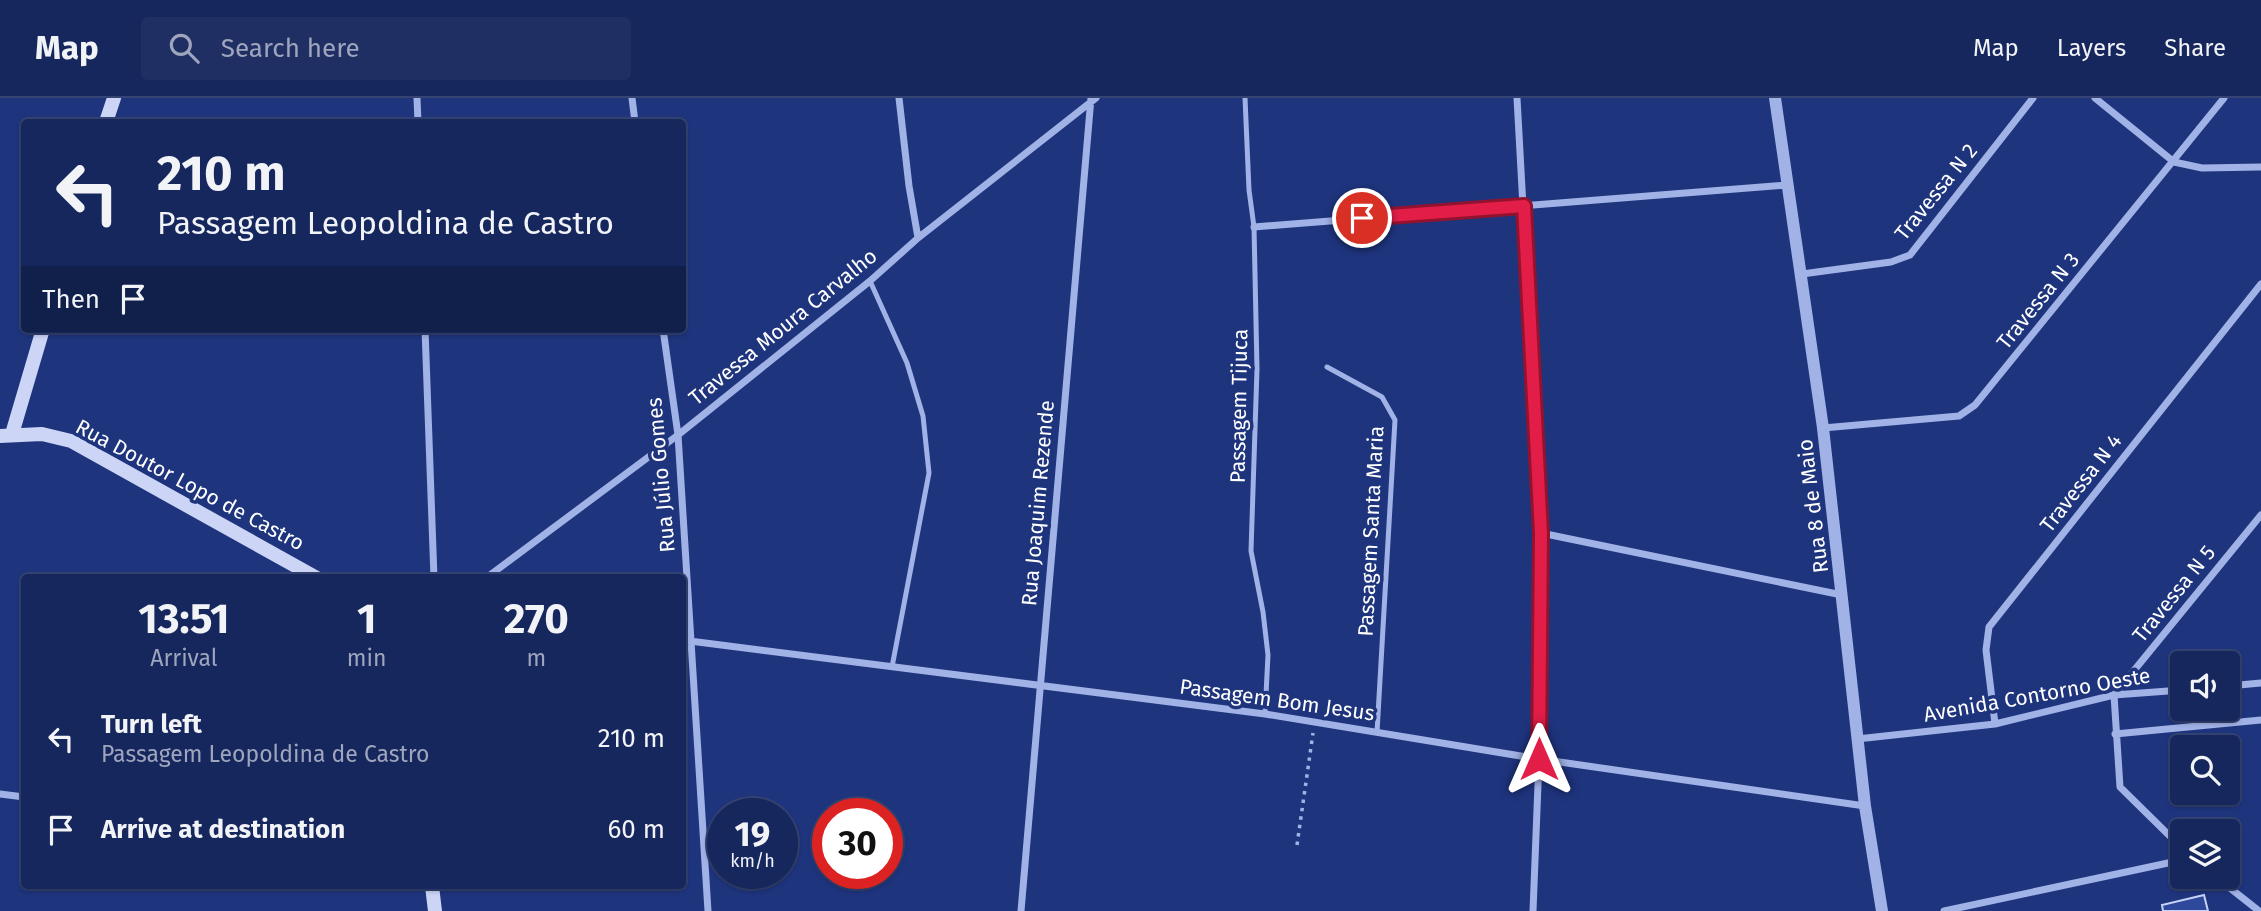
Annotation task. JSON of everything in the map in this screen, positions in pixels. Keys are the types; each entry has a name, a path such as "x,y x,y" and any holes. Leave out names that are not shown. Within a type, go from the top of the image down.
{"main road":[{"path":"107,119 114,98"},
{"path":"6,435 42,333"},
{"name":"Rua Doutor Lopo de Castro","path":"6,435 41,434 71,441 310,574"},
{"path":"432,889 435,911"}],"street":[{"path":"417,98 418,119"},
{"path":"632,98 635,119"},
{"path":"899,98 918,239"},
{"path":"1517,98 1541,533 1539,759 1533,911"},
{"name":"Rua 8 de Maio","path":"1775,98 1823,428 1865,806 1882,911"},
{"name":"Travessa N 2","path":"1801,274 1891,262 1910,255 2033,98"},
{"path":"2095,98 2174,162 2202,169 2261,167"},
{"name":"Travessa N 3","path":"1823,428 1959,416 1975,405 2224,98"},
{"name":"Travessa Moura Carvalho","path":"491,574 678,435 1092,99"},
{"name":"Rua Joaquim Rezende","path":"1021,911 1092,99"},
{"path":"1254,227 1787,185"},
{"name":"Travessa N 4","path":"1995,724 1986,650 1989,627 2261,284"},
{"path":"425,333 434,574"},
{"name":"Rua Júlio Gomes","path":"664,333 678,435 708,911"},
{"name":"Travessa N 5","path":"2114,695 2261,515"},
{"path":"1541,533 1842,595"},
{"name":"Passagem Bom Jesus","path":"686,640 1265,714 1539,759 1865,806"},
{"path":"2240,685 2261,683"},
{"name":"Avenida Contorno Oeste","path":"1857,739 1995,724 2114,695 2170,691"},
{"path":"2114,695 2120,787 2170,836"},
{"path":"2115,734 2261,720"},
{"path":"0,794 21,797"},
{"path":"1944,911 2170,863"},
{"path":"2231,889 2259,911"}],"lane":[{"name":"Passagem Tijuca","path":"1245,98 1249,190 1254,227 1257,369 1251,551 1268,654 1265,714"},
{"path":"870,281 906,363 923,416 929,473 891,667"},
{"name":"Passagem Santa Maria","path":"1327,367 1382,397 1395,420 1377,732"}],"path":[{"path":"1297,845 1314,722"}],"building":[{"path":"2204,895 2208,911 2163,911 2162,905"}],"route":[{"path":"1362,218 1524,206 1541,533 1539,759"}]}
